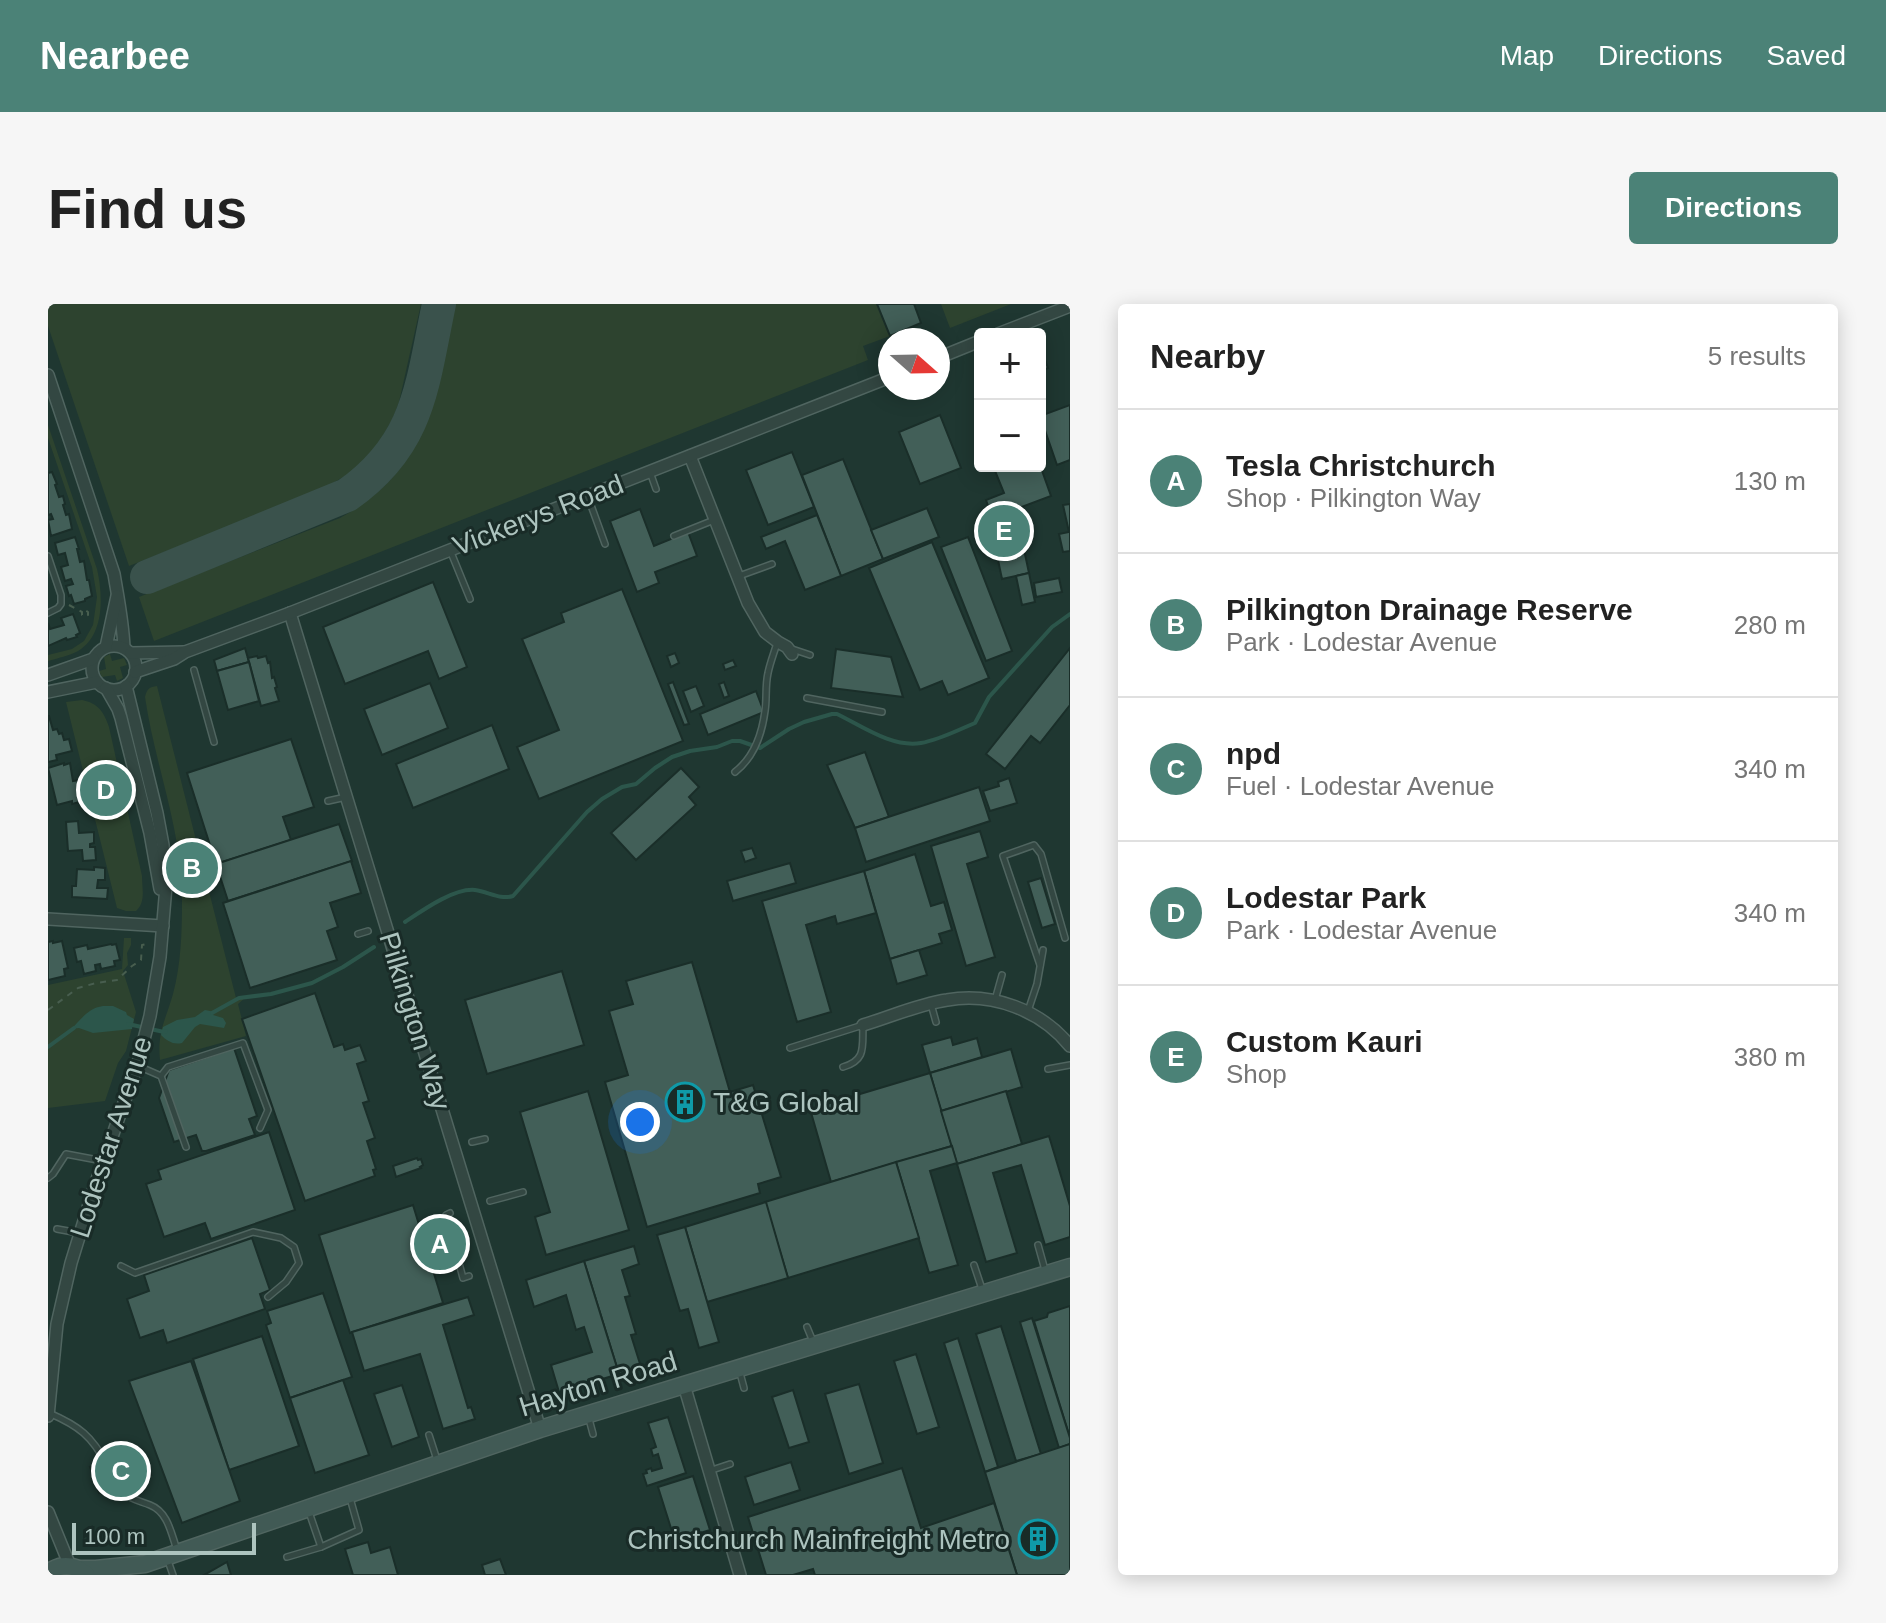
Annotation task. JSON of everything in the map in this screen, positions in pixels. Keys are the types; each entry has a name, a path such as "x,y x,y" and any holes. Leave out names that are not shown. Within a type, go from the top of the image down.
{"street":[{"path":"1013,328 1070,306"},
{"path":"950,353 974,343"},
{"path":"48,375 107,549 127,650 134,659 135,672 134,678 119,689 102,685 48,692"},
{"name":"Vickerys Road","path":"135,672 878,382"},
{"path":"690,456 748,603 765,632 786,648"},
{"path":"106,647 117,596"},
{"name":"Pilkington Way","path":"290,613 540,1429"},
{"path":"48,675 93,659 106,647 115,645 127,650"},
{"name":"Vickerys Road","path":"127,650 185,652"},
{"path":"93,659 92,671 102,685"},
{"name":"Lodestar Avenue","path":"102,685 118,709 125,731 150,833 163,905"},
{"name":"Lodestar Avenue","path":"48,1414 53,1323 145,1039 160,957 166,876 161,835 126,686"},
{"path":"48,919 163,926"},
{"path":"863,1025 931,1003 969,998 995,1001 1027,1012 1049,1025 1070,1046"},
{"name":"Hayton Road","path":"125,1575 145,1564 540,1429 1070,1267"},
{"path":"684,1385 740,1575"},
{"path":"48,1512 79,1570"},
{"name":"Hayton Road","path":"48,1573 60,1566 79,1570 145,1564"}],"lane":[{"path":"650,472 656,489"},
{"path":"588,496 605,544"},
{"path":"674,536 715,520"},
{"path":"449,549 470,599"},
{"path":"48,556 61,601 58,608 48,613"},
{"path":"738,577 772,564"},
{"path":"735,772 745,764 757,740 765,713 767,674 786,648 810,655"},
{"path":"194,670 214,742"},
{"path":"807,698 882,712"},
{"path":"328,801 347,796"},
{"path":"1040,965 1003,856 1034,845 1041,854 1065,938"},
{"path":"358,934 368,931"},
{"path":"1027,1012 1037,984 1043,950"},
{"path":"995,1001 1002,975"},
{"path":"931,1003 936,1022"},
{"path":"790,1048 863,1025 861,1055 854,1064 843,1067"},
{"path":"161,1076 168,1067 243,1043 268,1110 260,1128"},
{"path":"1048,1069 1070,1065"},
{"path":"137,1066 161,1076 186,1147"},
{"path":"472,1142 485,1139"},
{"path":"48,1178 66,1154 104,1161"},
{"path":"490,1201 523,1192"},
{"path":"450,1213 446,1215 463,1278 469,1276"},
{"path":"57,1229 80,1233"},
{"path":"121,1266 135,1273 253,1232 281,1238 294,1247 299,1263 286,1282 268,1297"},
{"path":"1038,1245 1046,1274"},
{"path":"974,1265 983,1294"},
{"path":"807,1327 815,1345"},
{"path":"739,1368 744,1388"},
{"path":"48,1414 75,1425 90,1438 119,1490 163,1513 173,1555 173,1575"},
{"path":"587,1414 593,1434"},
{"path":"429,1435 439,1464"},
{"path":"709,1471 730,1464"},
{"path":"287,1557 321,1547 359,1530 349,1494"},
{"path":"308,1509 321,1547"}],"path":[{"path":"61,601 82,612"},
{"path":"48,1010 78,988 119,979 141,960 142,945 150,944"}],"shaded area":[{"path":"48,304 421,304 393,418 376,448 352,472 319,491 129,566 48,326"},
{"path":"454,304 877,304 887,328 878,328 878,340 863,346 868,360 154,641 139,597 340,518 370,498 394,476 424,426 441,369"},
{"path":"941,304 1011,304 950,328"},
{"path":"48,425 97,569 101,602 97,625 87,644 75,653 48,661 48,655 72,649 84,641 93,625 97,597 92,567 48,438"},
{"path":"110,654 112,661 124,658 127,665 120,667 123,678 117,681 115,675 102,677 99,671 106,669 104,657"},
{"path":"157,686 236,998 246,997 238,1004 246,1036 160,1060 161,1033 178,972 182,902 178,850 145,697 149,689"},
{"path":"82,700 100,709 109,727 142,876 142,899 136,911 117,908 66,702"},
{"path":"124,938 131,938 128,965 123,971 136,1012 126,1051 118,1063 105,1101 48,1108 48,985 122,969"},
{"path":"103,1006 113,1006 126,1012 134,1019 132,1029 93,1033 79,1028 71,1029 89,1012"},
{"path":"205,1010 223,1018 226,1023 224,1028 200,1024 182,1043 170,1042 161,1035 163,1027 177,1020 195,1017"}],"building":[{"path":"877,304 914,304 921,323 909,328 887,328"},
{"path":"1070,405 1070,460 1057,465 1046,433 1046,414"},
{"path":"940,415 961,468 920,484 899,432"},
{"path":"792,452 814,507 768,525 746,470"},
{"path":"843,459 883,559 841,576 802,475"},
{"path":"52,472 59,497 63,496 72,529 51,536 48,520 53,519 51,514 48,515 48,473"},
{"path":"995,472 1042,472 1051,496 992,518 986,500 1004,493"},
{"path":"1070,504 1070,551 1063,552 1059,534 1069,532 1063,505"},
{"path":"927,508 939,537 883,559 871,530"},
{"path":"640,509 654,546 688,532 697,556 655,572 659,583 637,592 610,521"},
{"path":"817,515 841,576 805,590 785,541 766,549 761,537"},
{"path":"1018,521 1029,573 1002,579 991,527"},
{"path":"75,537 92,596 74,604 66,586 73,584 71,579 65,581 61,567 68,565 65,553 58,555 55,543"},
{"path":"968,537 1012,651 986,661 941,547"},
{"path":"932,542 989,678 948,695 942,681 920,690 869,568"},
{"path":"1029,573 1035,602 1022,605 1016,576"},
{"path":"1059,578 1062,592 1036,597 1034,583"},
{"path":"433,582 467,667 439,679 428,651 345,684 323,627"},
{"path":"622,589 683,741 539,799 517,747 559,730 522,639 564,622 561,613"},
{"path":"73,614 80,633 77,637 48,646 48,623 50,629 64,625 61,618"},
{"path":"245,648 249,662 217,671 214,660"},
{"path":"1070,648 1070,705 1040,743 1031,736 1005,769 986,754"},
{"path":"836,649 891,657 903,697 831,688"},
{"path":"675,653 679,663 671,667 667,656"},
{"path":"266,656 270,662 279,701 261,706 248,658"},
{"path":"733,660 736,666 725,670 723,664"},
{"path":"249,662 259,701 228,710 217,671"},
{"path":"673,682 689,724 684,725 668,684"},
{"path":"724,682 729,696 724,698 719,684"},
{"path":"430,683 448,728 382,755 364,709"},
{"path":"696,686 704,706 691,712 683,691"},
{"path":"756,691 764,712 708,735 700,714"},
{"path":"48,716 53,730 62,733 64,740 69,739 72,751 56,755 57,760 48,762"},
{"path":"492,725 509,769 413,808 396,764"},
{"path":"291,739 314,807 283,817 291,840 216,864 187,773"},
{"path":"865,752 889,817 855,828 827,765"},
{"path":"70,763 73,781 79,780 83,801 57,805 48,768"},
{"path":"681,768 699,787 689,797 696,805 636,860 611,833"},
{"path":"1009,778 1017,803 990,811 983,791 999,786 998,782"},
{"path":"979,787 990,821 866,862 855,828"},
{"path":"78,821 79,833 94,832 94,843 90,847 95,847 96,860 83,861 82,850 68,851 66,822"},
{"path":"339,824 352,861 228,901 216,864"},
{"path":"980,831 988,857 967,864 995,957 966,966 931,846"},
{"path":"752,848 756,858 745,862 741,851"},
{"path":"915,854 931,906 944,902 952,930 939,934 942,943 890,959 864,871"},
{"path":"351,861 361,893 330,903 338,927 327,931 337,960 250,988 223,903"},
{"path":"790,863 796,883 733,901 727,881"},
{"path":"94,867 105,868 105,880 98,880 97,888 108,888 107,899 72,897 77,869 94,870"},
{"path":"864,871 876,913 837,924 835,916 806,925 831,1012 797,1022 762,901"},
{"path":"1041,878 1055,924 1042,928 1028,882"},
{"path":"62,941 68,968 64,969 65,976 48,980 48,942"},
{"path":"116,944 120,960 114,961 115,966 101,969 100,964 95,965 96,971 84,974 74,948 87,945 88,949"},
{"path":"919,950 927,975 897,984 890,959"},
{"name":"T&G Global","path":"692,962 730,1092 753,1085 781,1177 758,1184 760,1193 647,1227 605,1082 628,1075 609,1011 633,1004 626,981"},
{"path":"562,971 584,1045 487,1074 465,1000"},
{"path":"315,993 334,1047 343,1044 345,1050 360,1045 366,1061 357,1064 369,1101 363,1103 375,1138 367,1141 376,1169 373,1170 375,1176 305,1201 242,1019"},
{"path":"951,1037 953,1045 977,1038 982,1057 930,1073 922,1045"},
{"path":"234,1048 257,1116 249,1119 255,1135 206,1151 202,1151 196,1135 174,1142 159,1098 169,1070"},
{"path":"1011,1049 1022,1087 941,1111 930,1073"},
{"path":"930,1073 952,1146 831,1182 810,1109"},
{"path":"588,1091 629,1230 546,1255 535,1217 550,1212 520,1112"},
{"path":"1006,1091 1022,1144 957,1164 941,1111"},
{"path":"269,1132 295,1210 211,1239 205,1223 164,1237 146,1184 161,1179 158,1170"},
{"path":"1049,1136 1070,1206 1070,1237 1045,1245 1021,1165 993,1173 1017,1253 986,1262 957,1164"},
{"path":"952,1146 957,1163 930,1171 958,1265 929,1273 896,1162"},
{"path":"421,1159 421,1168 396,1177 393,1166"},
{"path":"896,1162 919,1238 788,1278 765,1202"},
{"path":"766,1202 788,1278 707,1302 685,1227"},
{"path":"413,1205 443,1303 350,1333 319,1235"},
{"path":"685,1227 719,1342 699,1348 688,1309 680,1311 657,1235"},
{"path":"448,1233 453,1249 433,1255 428,1239"},
{"path":"252,1238 270,1290 260,1294 265,1309 167,1343 163,1330 140,1338 127,1299 149,1291 144,1275"},
{"path":"634,1246 639,1264 622,1270 630,1296 625,1297 636,1334 631,1335 641,1367 619,1374 584,1261"},
{"path":"584,1261 619,1374 559,1392 551,1365 592,1352 584,1327 576,1330 566,1295 534,1307 526,1280"},
{"path":"323,1293 352,1377 290,1398 266,1325 271,1323 267,1311"},
{"path":"468,1297 474,1315 443,1325 468,1408 471,1407 475,1419 443,1429 420,1354 364,1371 352,1332"},
{"path":"1070,1306 1070,1438 1034,1321"},
{"path":"1032,1318 1070,1438 1070,1444 1059,1448 1020,1322"},
{"path":"1001,1326 1041,1454 1016,1461 976,1334"},
{"path":"262,1336 299,1446 229,1470 193,1359"},
{"path":"958,1338 998,1467 985,1472 944,1343"},
{"path":"916,1354 939,1427 917,1434 894,1361"},
{"path":"191,1361 240,1501 182,1523 129,1381"},
{"path":"343,1380 369,1455 315,1473 290,1398"},
{"path":"859,1384 883,1463 849,1474 825,1394"},
{"path":"402,1385 419,1437 392,1447 374,1394"},
{"path":"793,1390 809,1442 789,1448 772,1397"},
{"path":"668,1417 686,1473 647,1486 643,1474 647,1473 646,1470 662,1468 658,1454 653,1456 651,1449 656,1447 648,1423"},
{"name":"Christchurch Mainfreight Metro","path":"1070,1444 1070,1575 1017,1575 985,1472"},
{"path":"142,1450 151,1475 99,1493 90,1467"},
{"path":"791,1462 800,1490 754,1505 745,1477"},
{"path":"902,1468 921,1528 994,1503 1017,1575 815,1575 813,1569 793,1575 766,1575 748,1517"},
{"path":"693,1476 710,1530 675,1541 658,1487"},
{"path":"368,1542 371,1553 390,1547 398,1575 353,1575 345,1549"},
{"path":"500,1559 506,1575 485,1575 482,1565"},
{"path":"227,1562 231,1575 204,1575"}],"waterway":[{"path":"405,922 458,892 475,890 513,896 587,812 622,787 636,784 672,757 732,741 760,748 789,729 832,714 888,739 910,744 935,740 975,723 989,697 1052,627 1070,614"},
{"path":"212,1013 239,998 271,994 312,983 374,947"},
{"path":"128,1024 166,1031"},
{"path":"48,1047 74,1028"}],"taxiway":[{"path":"147,577 347,495 371,475 390,455 414,410 439,304"}],"place":[{"name":"Custom Kauri","path":"1004,531"},
{"name":"Lodestar Park","path":"106,790"},
{"name":"Pilkington Drainage Reserve","path":"192,868"},
{"name":"T&G Global","path":"685,1102"},
{"name":"Tesla Christchurch","path":"440,1244"},
{"name":"npd","path":"121,1471"},
{"name":"Christchurch Mainfreight Metro","path":"1038,1539"}]}
